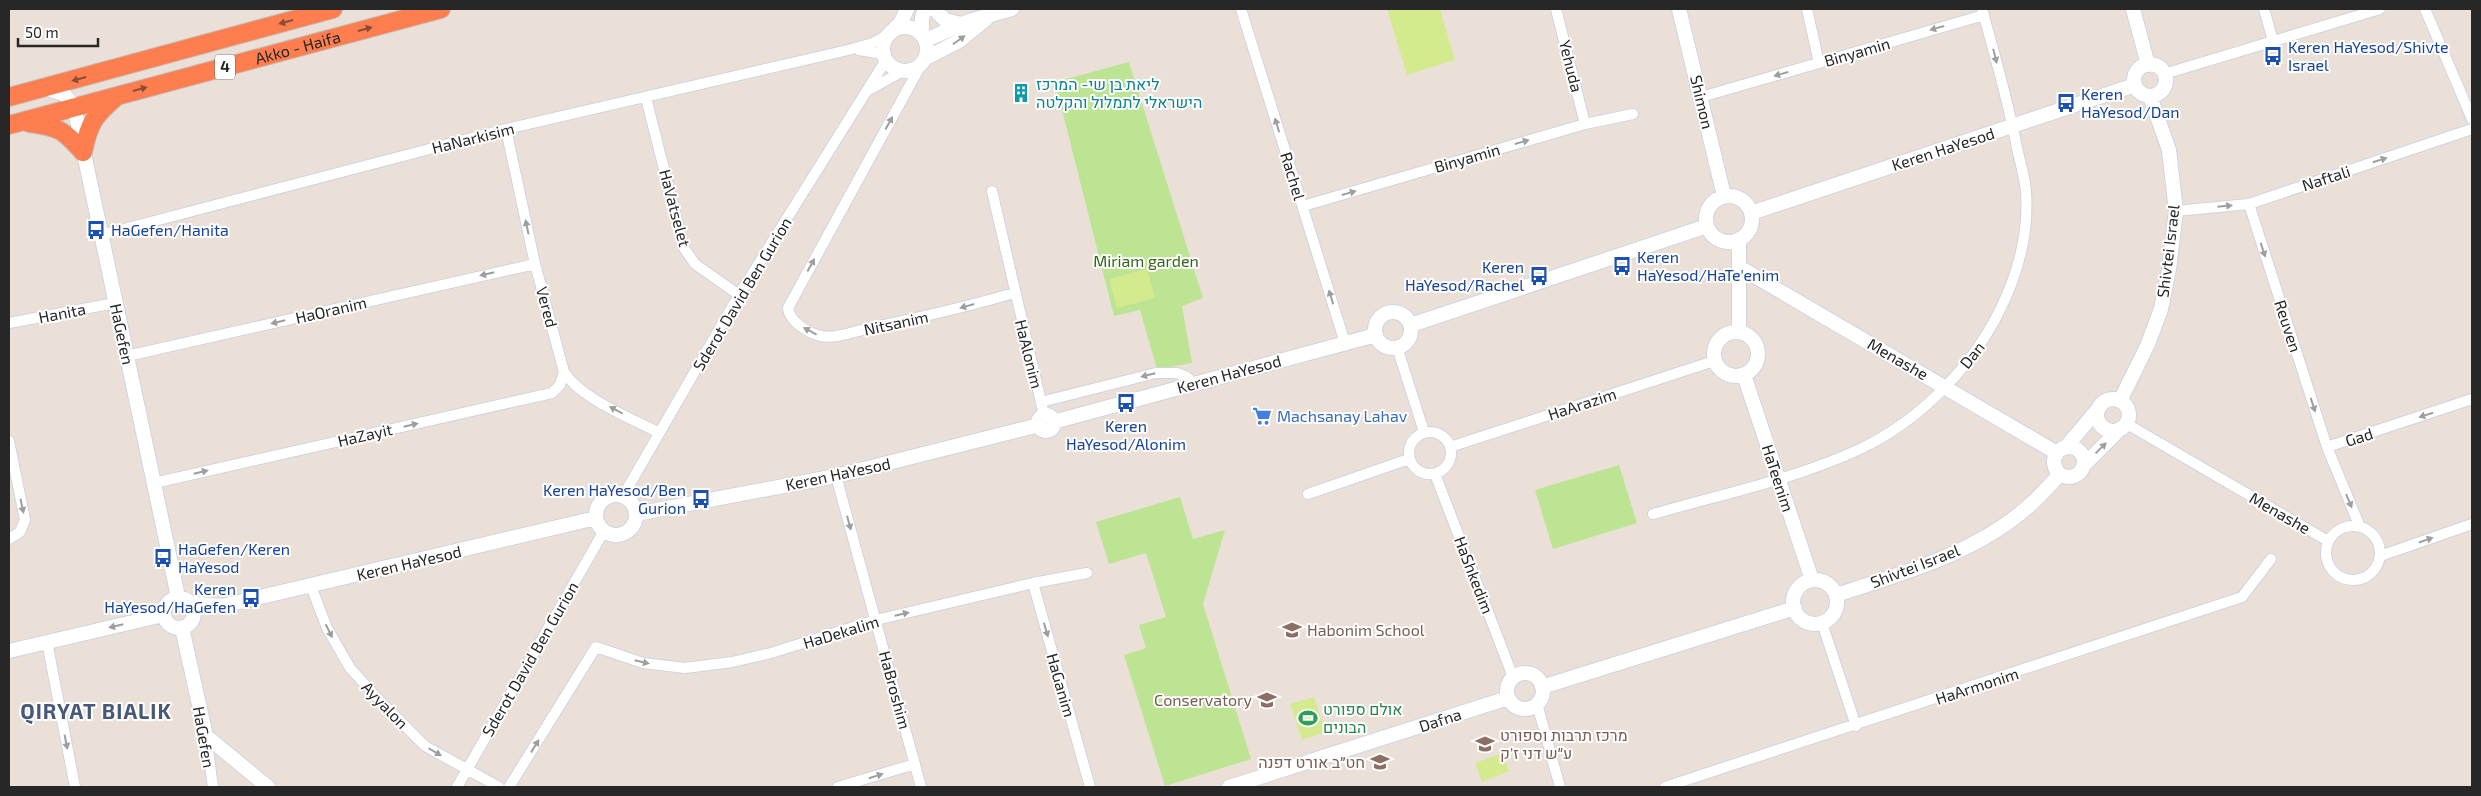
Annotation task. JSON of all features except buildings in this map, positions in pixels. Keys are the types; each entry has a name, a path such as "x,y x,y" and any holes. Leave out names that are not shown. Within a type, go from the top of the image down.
{"highway":[{"name":"Akko - Haifa","path":"9,97 333,9"},
{"name":"Akko - Haifa","path":"16,124 74,106 441,9"},
{"path":"83,152 87,131 94,117 120,94"},
{"path":"16,124 48,125 64,131 83,152"}],"street":[{"path":"907,9 901,22 884,41 884,57 890,66 903,71 917,68 924,61 959,41 988,16"},
{"path":"924,61 925,9"},
{"path":"934,9 945,20 962,24"},
{"path":"924,37 1012,9"},
{"name":"Rachel","path":"1241,9 1345,343"},
{"name":"Yehuda","path":"1556,9 1585,124"},
{"name":"Shimon","path":"1679,9 1724,196"},
{"path":"1806,9 1819,63"},
{"path":"2133,9 2148,65"},
{"path":"2264,9 2273,41"},
{"path":"2164,74 2380,9"},
{"path":"2425,9 2472,119"},
{"name":"Binyamin","path":"1701,97 1819,63 1983,12"},
{"name":"Dan","path":"1654,514 1778,478 1827,462 1863,447 1907,420 1946,387 1986,337 2010,289 2024,245 2026,192 2013,126 1983,12"},
{"path":"891,32 911,27 924,37"},
{"name":"HaNarkisim","path":"101,235 506,129 848,50 873,43 891,32"},
{"name":"HaNarkisim","path":"848,50 873,51 884,57"},
{"name":"Sderot David Ben Gurion","path":"623,496 739,295 864,94 884,57"},
{"name":"Nitsanim","path":"924,61 788,308 794,320 810,332 831,336 952,311 1014,293"},
{"path":"2148,65 2158,67 2164,74 2163,89 2150,96 2141,93 2135,85 2137,72 2148,65"},
{"name":"Sderot David Ben Gurion","path":"864,94 903,71"},
{"name":"Keren HaYesod","path":"1751,213 2135,85"},
{"path":"44,88 64,94 74,106"},
{"name":"Shivtei Israel","path":"2120,401 2148,344 2160,309 2169,269 2176,211 2169,150 2150,96"},
{"name":"HaVatselet","path":"646,98 684,248 695,264 739,295"},
{"name":"HaGefen","path":"74,106 154,483 185,600"},
{"name":"Binyamin","path":"1303,206 1585,124 1633,114"},
{"name":"Vered","path":"506,129 535,264 564,372 586,394 659,433"},
{"name":"Naftali","path":"2176,211 2248,204 2472,129"},
{"name":"HaAlonim","path":"992,191 1014,293 1044,416"},
{"path":"1724,196 1738,197 1749,207 1751,213 1750,228 1739,239 1724,241 1711,233 1707,226 1706,219 1711,204 1724,196"},
{"name":"Reuven","path":"2248,204 2327,447"},
{"path":"1411,325 1707,226"},
{"path":"1739,239 1739,332"},
{"name":"HaOranim","path":"126,356 535,264"},
{"name":"Menashe","path":"1739,266 1946,387 2062,450"},
{"name":"Hanita","path":"9,323 115,303"},
{"path":"1388,312 1400,313 1405,316 1411,325 1410,337 1397,348 1382,344 1376,335 1376,324 1388,312"},
{"path":"1731,332 1739,332 1752,339 1758,352 1755,366 1744,375 1729,376 1717,368 1714,361 1714,346 1718,340 1731,332"},
{"name":"Keren HaYesod","path":"636,514 836,476 1044,416 1193,383 1376,335"},
{"path":"1397,348 1424,432"},
{"name":"HaArazim","path":"1450,447 1714,361"},
{"name":"HaZayit","path":"154,483 552,393 560,385 564,372"},
{"path":"1044,416 1156,373 1177,373 1187,377 1193,383"},
{"name":"HaTeenim","path":"1744,375 1812,580"},
{"path":"2115,399 2120,401 2125,404 2130,414 2122,428 2075,476 2060,474 2054,461 2062,450 2105,401 2115,399"},
{"name":"Gad","path":"2360,527 2327,447 2472,399"},
{"path":"2098,409 2100,424 2108,431 2122,428"},
{"name":"Menashe","path":"2122,428 2328,541"},
{"path":"1424,432 1435,432 1442,436 1450,447 1450,459 1447,466 1435,474 1425,474 1418,471 1409,459 1409,447 1412,441 1424,432"},
{"path":"9,441 25,520 20,532 9,539"},
{"path":"2062,450 2079,451 2084,460 2084,465"},
{"path":"1308,494 1409,459"},
{"name":"HaShkedim","path":"1435,474 1513,677"},
{"name":"Shivtei Israel","path":"1836,595 1941,558 1985,537 2030,505 2060,474"},
{"name":"HaBroshim","path":"836,476 922,787"},
{"path":"612,495 623,496 634,504 636,514 633,525 624,533 610,534 604,531 596,518 598,506 606,497 612,495"},
{"name":"Keren HaYesod","path":"188,624 222,606 596,518"},
{"path":"2380,556 2472,524"},
{"path":"2360,527 2376,538 2380,556 2372,573 2364,578 2345,579 2336,575 2326,559 2328,541 2342,528 2360,527"},
{"name":"Sderot David Ben Gurion","path":"457,787 604,531"},
{"name":"HaArmonim","path":"1665,787 2242,598 2271,559"},
{"name":"HaDekalim","path":"509,787 596,647 643,663 685,668 732,662 771,653 876,620 1033,583 1087,574"},
{"path":"1812,580 1829,585 1836,595 1836,608 1828,620 1822,623 1815,624 1802,619 1795,608 1794,601 1799,587 1812,580"},
{"name":"HaGanim","path":"1033,583 1090,787"},
{"name":"Ayyalon","path":"311,586 327,628 350,668 425,746 499,787"},
{"path":"173,598 185,600 194,612 188,624 168,624 164,615 165,605 173,598"},
{"name":"Keren HaYesod","path":"185,600 222,606"},
{"path":"1542,687 1795,608"},
{"path":"9,650 164,615"},
{"path":"1822,623 1856,726"},
{"name":"HaGefen","path":"188,624 213,787"},
{"path":"47,642 75,787"},
{"path":"1524,672 1531,674 1540,681 1542,687 1541,699 1533,707 1522,708 1516,706 1508,698 1507,687 1513,677 1524,672"},
{"name":"Dafna","path":"1229,787 1508,698"},
{"path":"1537,704 1560,787"},
{"path":"206,736 268,787"},
{"path":"838,787 915,764"}],"green space":[{"path":"1387,9 1440,9 1455,60 1407,75"},
{"name":"Miriam garden","path":"1129,62 1203,298 1182,306 1192,363 1157,369 1140,310 1114,316 1055,82"},
{"path":"1147,269 1155,298 1117,308 1109,279"},
{"path":"1619,465 1637,523 1553,549 1535,490"},
{"path":"1180,497 1193,539 1225,530 1203,604 1251,759 1165,786 1124,655 1146,648 1139,625 1166,617 1146,553 1109,564 1096,522"},
{"name":"אולם ספורט הבונים","path":"1314,697 1326,732 1302,740 1290,704"},
{"path":"1503,753 1509,771 1482,782 1475,763"}],"place":[{"name":"Keren HaYesod/Shivte Israel","path":"2273,56"},
{"name":"ליאת בן שי- המרכז הישראלי לתמלול והקלטה","path":"1021,93"},
{"name":"Keren HaYesod/Dan","path":"2066,103"},
{"name":"HaGefen/Hanita","path":"96,230"},
{"name":"Keren HaYesod/HaTe'enim","path":"1622,266"},
{"name":"Keren HaYesod/Rachel","path":"1539,276"},
{"name":"Keren HaYesod/Alonim","path":"1126,403"},
{"name":"Machsanay Lahav","path":"1262,416"},
{"name":"Keren HaYesod/Ben Gurion","path":"701,499"},
{"name":"HaGefen/Keren HaYesod","path":"163,558"},
{"name":"Keren HaYesod/HaGefen","path":"251,598"},
{"name":"Habonim School","path":"1292,630"},
{"name":"Conservatory","path":"1267,700"},
{"name":"אולם ספורט הבונים","path":"1308,718"},
{"name":"מרכז תרבות וספורט ע״ש דני ז'ק","path":"1485,744"},
{"name":"חט״ב אורט דפנה","path":"1380,762"}],"district":[{"name":"QIRYAT BIALIK","path":"96,712"}]}
